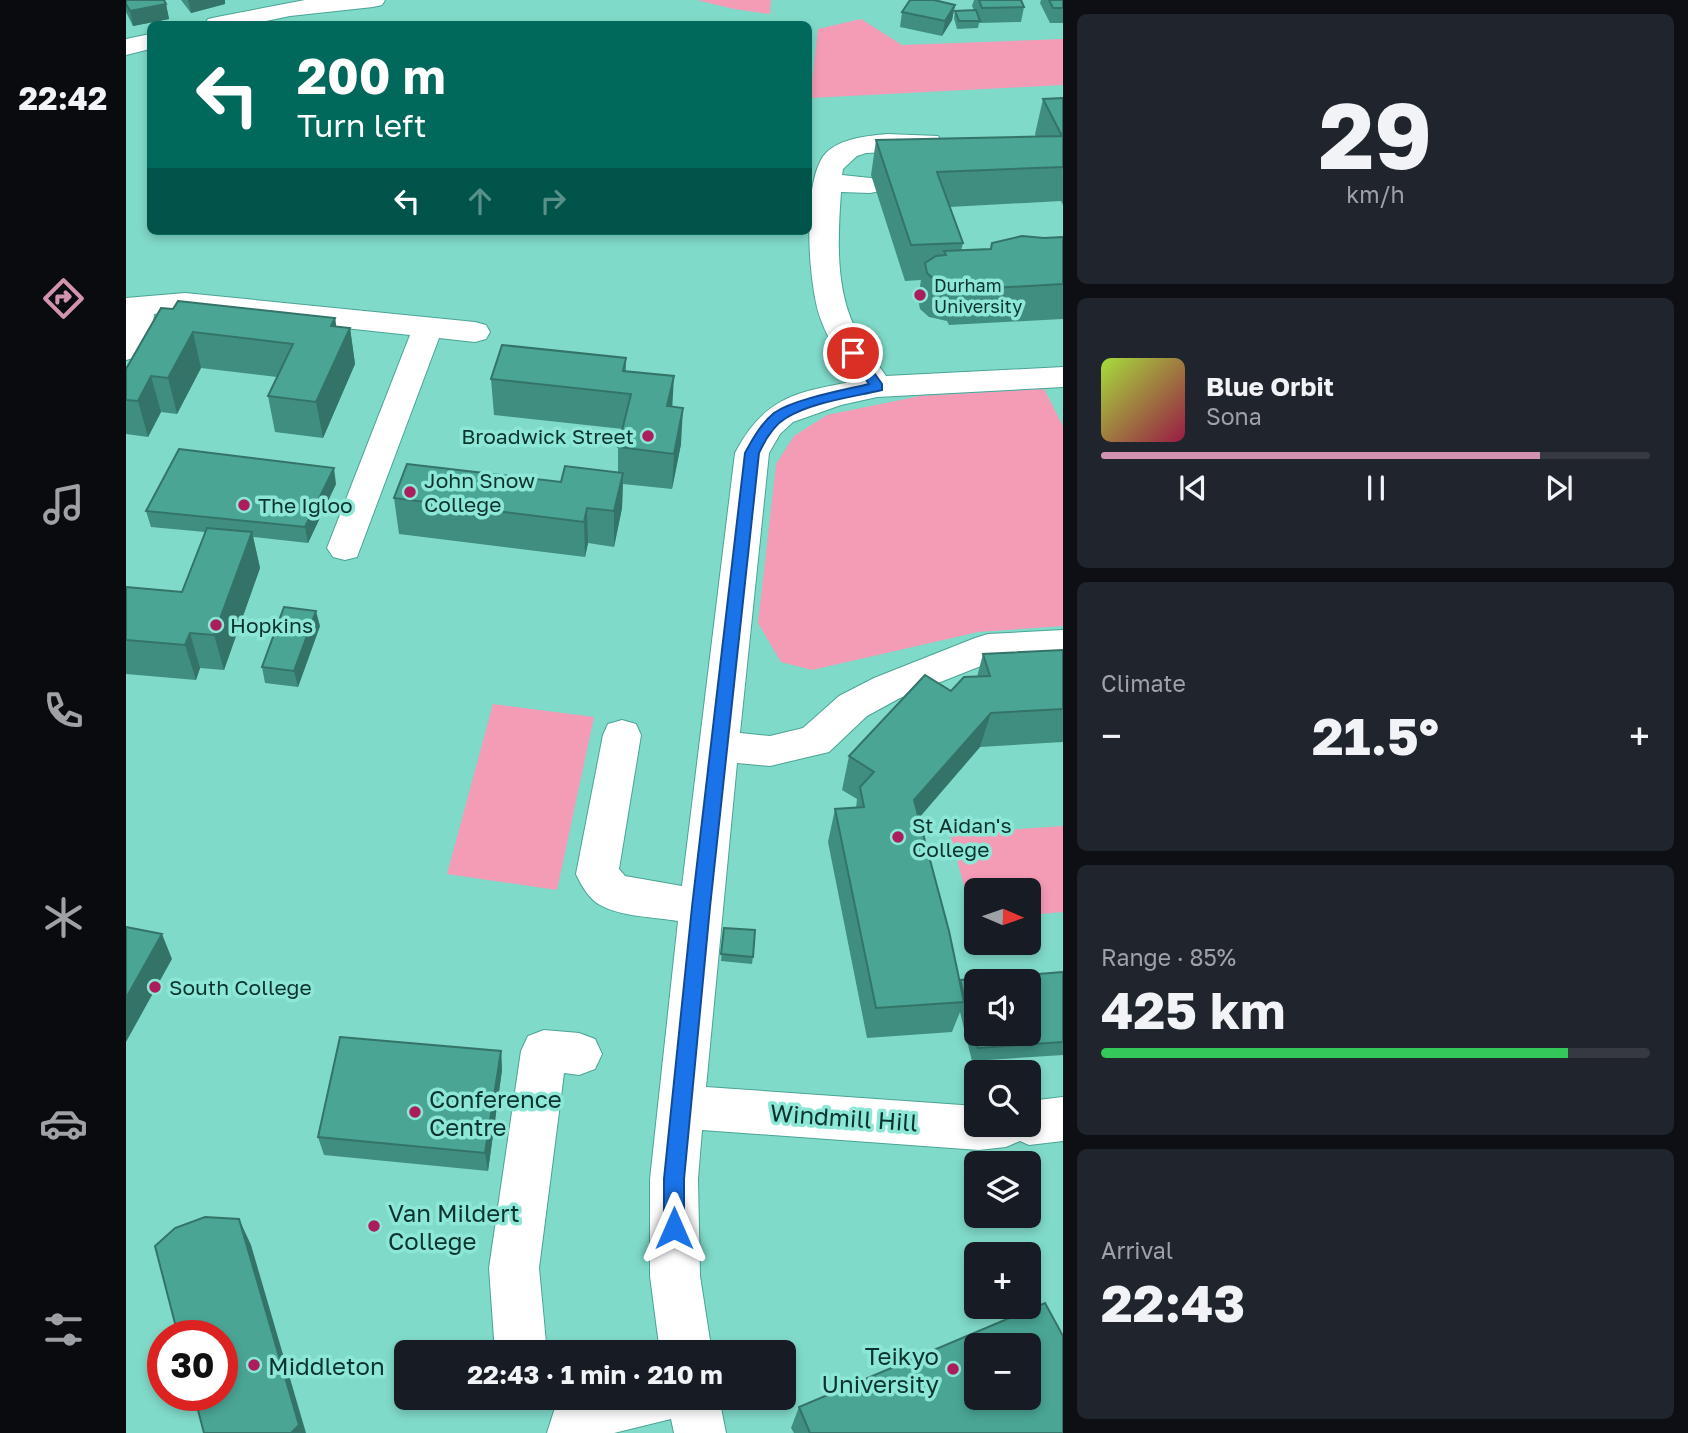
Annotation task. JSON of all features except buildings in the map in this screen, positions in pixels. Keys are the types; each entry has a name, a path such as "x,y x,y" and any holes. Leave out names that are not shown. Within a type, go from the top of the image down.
{"street":[{"path":"232,21 290,9 373,0"},
{"path":"126,47 147,43"},
{"path":"877,387 853,353 836,321 826,286 829,168 835,157 871,143 961,141"},
{"path":"828,183 870,185"},
{"path":"132,306 293,300 428,327 475,332"},
{"path":"126,350 135,339 140,317 132,306"},
{"path":"345,548 428,327"},
{"path":"684,1340 675,1276 674,1179 701,907 752,453 761,435 781,415 824,399 877,387 1063,377"},
{"path":"720,746 770,751 815,741 853,706 887,688 988,648 1063,645"},
{"path":"622,734 597,874 613,892 701,907"},
{"path":"520,1340 514,1268 544,1051 579,1054"},
{"name":"Windmill Hill","path":"681,1107 786,1112 964,1127"},
{"path":"1041,1122 1063,1119"},
{"path":"571,1415 597,1410"},
{"path":"695,1410 700,1433"}],"shaded area":[{"path":"697,0 771,0 770,14 734,9"},
{"path":"861,19 902,45 1063,39 1063,85 812,98 818,29"},
{"path":"1044,389 1063,426 1063,626 978,632 812,670 781,662 758,623 776,464 794,436 827,415 920,396"},
{"path":"493,704 594,717 557,890 447,874"},
{"path":"1063,826 1063,912 1041,914 1041,878 964,878 964,886 950,834"}],"place":[{"name":"Durham University","path":"920,295"},
{"name":"Broadwick Street","path":"648,436"},
{"name":"John Snow College","path":"410,492"},
{"name":"The Igloo","path":"244,505"},
{"name":"Hopkins","path":"216,625"},
{"name":"St Aidan's College","path":"898,837"},
{"name":"South College","path":"155,987"},
{"name":"Conference Centre","path":"415,1112"},
{"name":"Van Mildert College","path":"374,1226"},
{"name":"Middleton","path":"254,1365"},
{"name":"Teikyo University","path":"953,1369"}],"route":[{"path":"674,1228 674,1179 701,907 752,453 761,435 781,415 824,399 877,387 853,353"}]}
